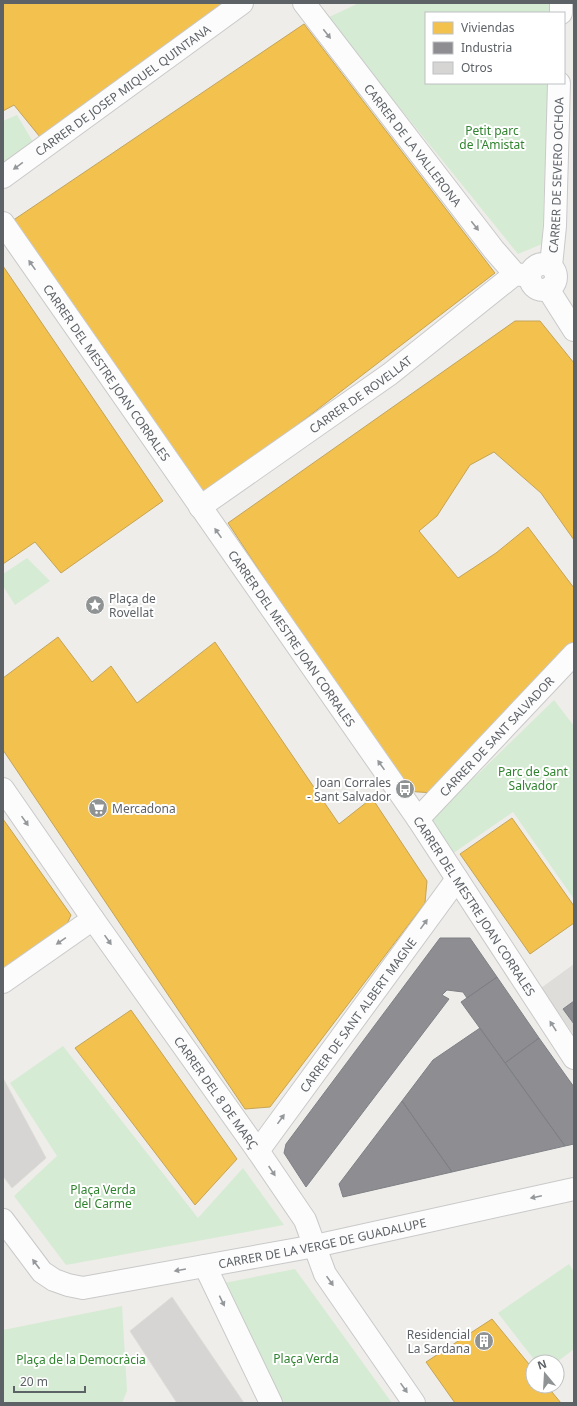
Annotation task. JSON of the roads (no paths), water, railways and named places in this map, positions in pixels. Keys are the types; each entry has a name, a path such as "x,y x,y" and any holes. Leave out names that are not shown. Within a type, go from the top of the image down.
{"street":[{"name":"CARRER DE JOSEP MIQUEL QUINTANA","path":"3,177 242,3"},
{"name":"CARRER DE LA VALLERONA","path":"304,3 494,250 537,288 543,289 550,277"},
{"name":"CARRER DE SEVERO OCHOA","path":"550,277 555,226 559,84"},
{"name":"CARRER DEL MESTRE JOAN CORRALES","path":"3,223 418,819 574,1058"},
{"name":"CARRER DE ROVELLAT","path":"200,507 390,374 523,275"},
{"path":"550,277 553,298 574,330"},
{"name":"CARRER DE SANT SALVADOR","path":"418,819 574,654"},
{"name":"CARRER DEL 8 DE MARÇ","path":"3,790 305,1220 325,1274 414,1403"},
{"name":"CARRER DE SANT ALBERT MAGNE","path":"258,1151 457,879"},
{"path":"3,982 93,919"},
{"name":"CARRER DE LA VERGE DE GUADALUPE","path":"3,1220 42,1272 54,1280 83,1288 315,1246 574,1189"},
{"path":"205,1266 272,1403"}],"place":[{"name":"Plaça de Rovellat","path":"95,605"},
{"name":"Joan Corrales - Sant Salvador","path":"405,789"},
{"name":"Mercadona","path":"98,808"},
{"name":"Residencial La Sardana","path":"484,1341"}],"park label":[{"name":"Petit parc de l'Amistat","path":"492,137"},
{"name":"Parc de Sant Salvador","path":"533,778"},
{"name":"Plaça Verda del Carme","path":"103,1196"},
{"name":"Plaça Verda","path":"306,1358"},
{"name":"Plaça de la Democràcia","path":"81,1359"}]}
